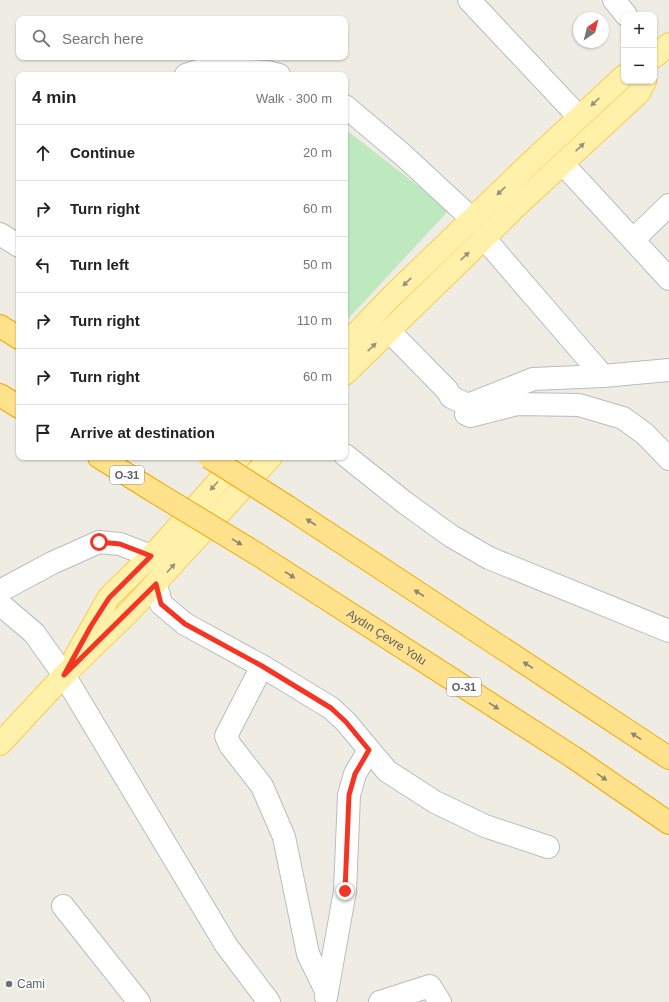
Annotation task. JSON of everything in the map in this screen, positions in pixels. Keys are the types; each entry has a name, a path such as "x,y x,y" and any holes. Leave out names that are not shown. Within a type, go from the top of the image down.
{"highway":[{"path":"0,326 16,336"},
{"path":"0,395 16,405"},
{"name":"Aydın Çevre Yolu","path":"104,460 257,554 572,757 669,824"},
{"path":"213,460 288,507 669,758"}],"main road":[{"path":"348,342 472,219 621,79"},
{"path":"348,371 484,238 639,93 644,84"},
{"path":"472,219 484,238"},
{"path":"64,675 91,626 109,598 151,556 237,460"},
{"path":"2,738 156,584 268,460"}],"street":[{"path":"469,0 579,117"},
{"path":"614,0 624,12"},
{"path":"195,72 204,69 267,72"},
{"path":"348,109 472,219"},
{"path":"563,164 669,279"},
{"path":"633,240 669,205"},
{"path":"0,234 16,244"},
{"path":"484,238 603,376"},
{"path":"389,330 447,390 462,412 470,416 517,404 579,405 623,418 645,434 669,459"},
{"path":"451,397 468,405 533,380 669,370"},
{"path":"348,457 404,502 451,536 488,558 669,631"},
{"path":"0,591 52,563 99,542 120,544 151,556"},
{"path":"156,584 161,604 185,624 262,666 331,708 346,722 387,771 436,802 485,826 548,847"},
{"path":"0,604 34,633 64,675 226,945 269,1002"},
{"path":"262,666 226,736 230,745 262,786 284,837 308,954 326,998"},
{"path":"326,998 345,891 349,795 355,774 369,750"},
{"path":"64,906 139,1002"},
{"path":"380,1002 430,986 440,1002"}],"green space":[{"path":"348,131 449,210 348,319"}],"place":[{"name":"Cami","path":"9,984"}],"route":[{"path":"99,542 120,544 151,556 109,598 91,626 64,675 156,584 161,604 185,624 262,666 331,708 346,722 369,750 355,774 349,795 345,891"}]}
